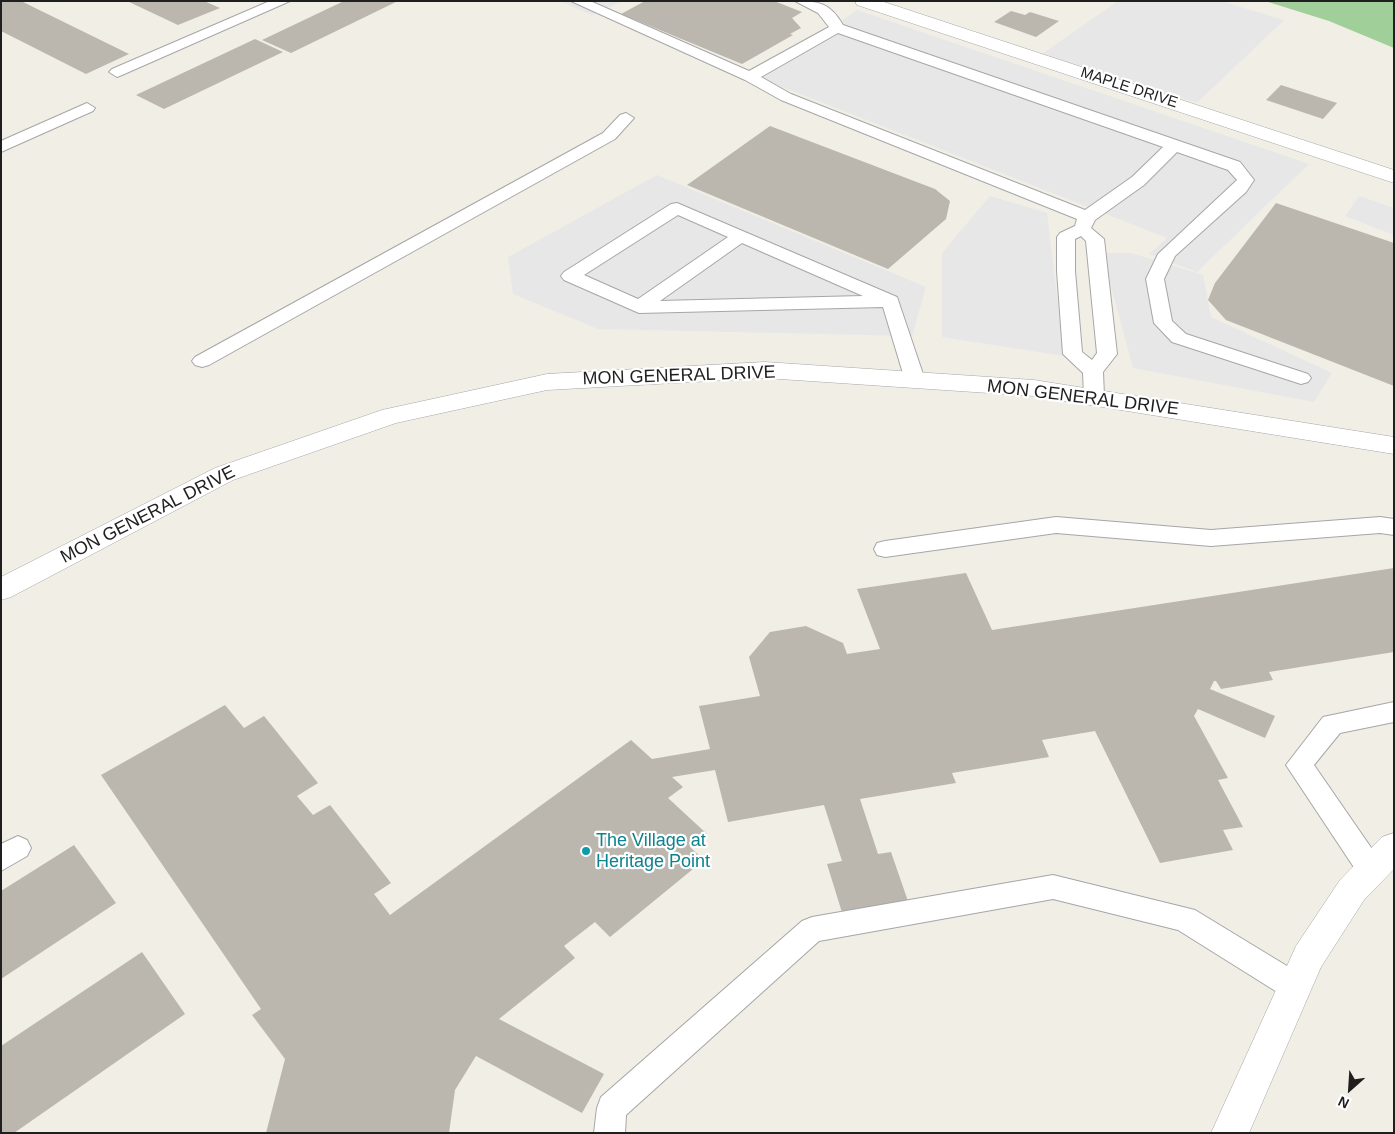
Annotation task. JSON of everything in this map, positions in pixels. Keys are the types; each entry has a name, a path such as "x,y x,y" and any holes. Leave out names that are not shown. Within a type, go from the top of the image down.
{"street":[{"name":"MAPLE DRIVE","path":"863,1 1394,177"},
{"name":"MON GENERAL DRIVE","path":"1,590 224,474 391,416 547,382 765,370 1034,388 1093,384 1394,446"},
{"path":"1230,1133 1308,957 1352,890 1383,859"}],"lane":[{"path":"117,72 283,1"},
{"path":"802,1 824,9 831,15 837,28 1234,166 1246,180 1240,188 1167,254 1155,279 1163,323 1179,338 1301,378"},
{"path":"586,3 750,77 786,97 1085,223 1095,239 1107,354 1093,384"},
{"path":"750,77 837,28"},
{"path":"1,147 87,108"},
{"path":"202,361 609,136 626,118"},
{"path":"1093,384 1073,354 1067,280 1066,238 1138,181 1174,145"},
{"path":"890,301 639,307 570,276 676,208 890,301 915,380"},
{"path":"639,307 740,236"},
{"path":"886,549 1056,525 1212,538 1380,526 1394,527"},
{"path":"1383,859 1299,766 1332,724 1394,712"},
{"path":"609,1133 612,1108 812,930 1053,888 1185,919 1295,987"}],"green space":[{"path":"1265,1 1394,1 1394,48 1329,21"}],"shaded area":[{"path":"560,1 623,1 592,15"},
{"path":"1118,1 1221,1 1284,20 1197,103 1042,54"},
{"path":"857,10 1309,164 1197,272 1149,254 1167,238 757,77"},
{"path":"657,175 926,287 912,336 598,329 513,294 508,257"},
{"path":"990,196 1047,213 1064,356 942,337 942,253"},
{"path":"1359,196 1394,208 1394,235 1345,216"},
{"path":"1102,253 1131,253 1203,275 1211,317 1332,373 1314,402 1133,368"}],"building":[{"path":"1,1 21,1 129,54 86,74 1,31"},
{"path":"127,1 204,1 220,8 178,25"},
{"path":"344,1 398,1 291,53 262,40"},
{"path":"645,1 774,1 802,12 792,18 801,28 790,34 793,35 742,64 621,14"},
{"path":"1011,11 1025,15 1030,12 1059,21 1036,37 994,22"},
{"path":"255,39 283,52 164,109 136,95"},
{"path":"1281,85 1337,103 1323,119 1266,100"},
{"path":"770,126 935,189 950,201 946,219 888,269 687,185"},
{"path":"1276,203 1394,243 1394,386 1226,320 1208,300 1215,283"},
{"name":"The Village at Heritage Point","path":"1394,568 1394,652 1269,672 1273,680 1221,689 1216,681 1214,681 1210,689 1275,716 1265,738 1198,709 1194,716 1228,778 1218,780 1243,827 1223,830 1233,850 1160,863 1095,731 1042,740 1049,757 952,773 956,783 860,799 878,854 891,852 910,907 844,919 827,864 842,861 824,805 728,822 715,770 672,777 683,787 668,798 707,834 690,847 704,860 610,937 595,922 564,946 575,958 499,1019 604,1074 582,1113 476,1056 455,1090 449,1133 266,1133 285,1059 252,1015 261,1009 101,775 225,705 244,728 264,716 318,783 297,796 313,815 330,805 391,883 374,894 390,915 631,740 652,759 710,749 699,706 760,696 749,657 770,632 806,626 843,643 847,654 880,649 857,589 966,573 992,630"},
{"path":"74,845 116,903 1,979 1,891"},
{"path":"142,952 185,1014 14,1133 1,1133 1,1046"}],"place":[{"name":"The Village at Heritage Point","path":"586,851"}]}
